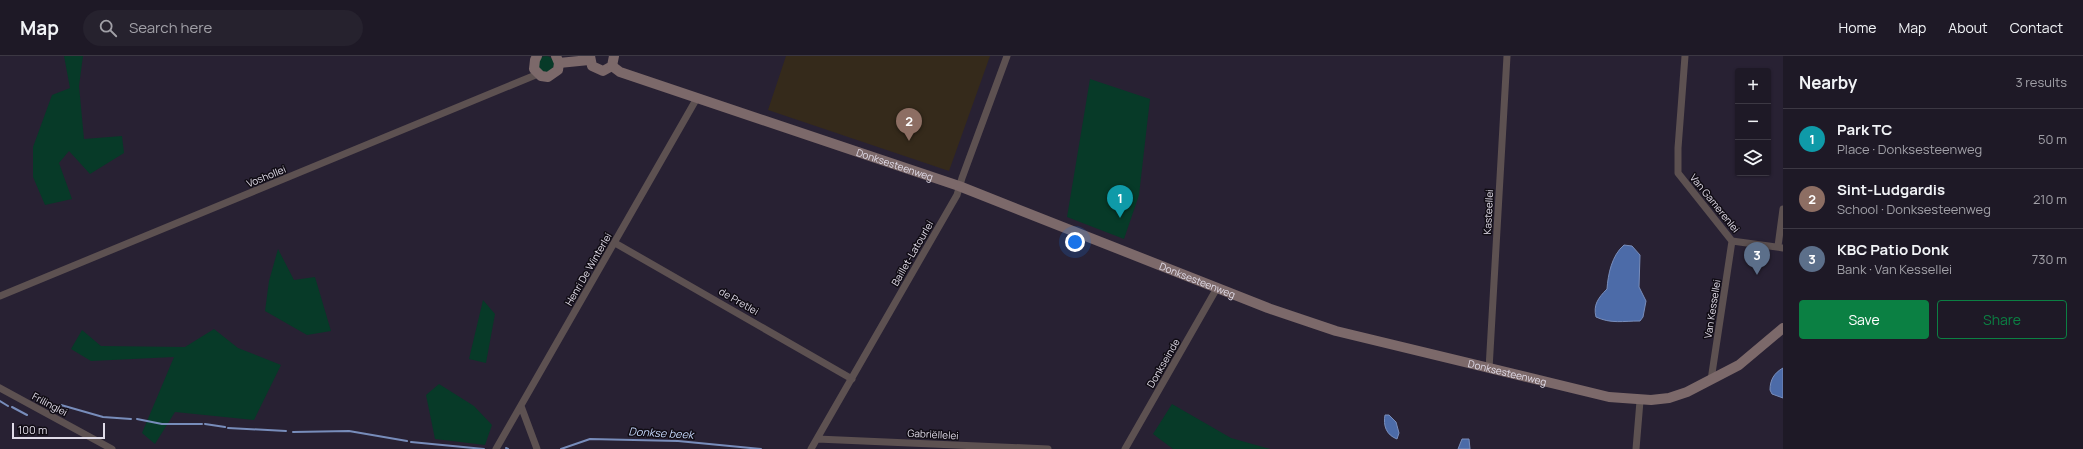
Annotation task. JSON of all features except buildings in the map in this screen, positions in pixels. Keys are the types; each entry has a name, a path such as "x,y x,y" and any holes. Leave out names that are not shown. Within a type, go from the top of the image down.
{"street":[{"path":"537,56 534,66 538,74 550,76 556,73 557,60 590,58 594,68 600,71 606,70 612,66 614,56"},
{"name":"Baillet-Latourlei","path":"811,449 957,195 1007,56"},
{"name":"Kasteellei","path":"1489,369 1507,56"},
{"name":"Van Gamerenlei","path":"1685,56 1678,148 1678,174 1732,241 1780,247"},
{"name":"Donksesteenweg","path":"612,66 619,71 697,98 959,186 1268,308 1336,331 1609,397 1640,401 1669,398 1687,392 1739,365 1783,328"},
{"name":"Voshollei","path":"0,296 538,74"},
{"name":"Henri De Winterlei","path":"496,449 697,98"},
{"path":"1780,247 1783,209"},
{"name":"Van Kessellei","path":"1710,380 1732,241"},
{"name":"de Pretlei","path":"615,243 852,379"},
{"name":"Donkseinde","path":"1125,449 1217,288"},
{"name":"Frilinglei","path":"0,388 112,449"},
{"path":"1636,449 1640,401"},
{"path":"521,406 537,449"},
{"name":"Gabriëllelei","path":"817,439 1048,449"}],"shaded area":[{"path":"786,56 990,56 949,171 768,110"}],"green space":[{"path":"64,56 83,56 79,86 84,139 122,136 124,153 90,174 69,151 59,163 72,199 45,205 33,177 33,147 52,95 70,88"},
{"path":"543,56 549,56 554,61 552,70 549,72 543,72 538,67 538,61"},
{"path":"1090,79 1150,99 1139,195 1124,239 1067,217"},
{"path":"278,249 294,280 315,277 331,331 307,335 265,311 269,281"},
{"path":"483,300 495,314 486,363 469,359"},
{"path":"214,329 238,348 281,365 254,420 175,412 155,444 142,433 174,357 91,361 71,349 82,330 101,346 185,347"},
{"path":"439,384 474,406 492,425 485,445 435,439 426,395"},
{"path":"1172,404 1231,438 1270,449 1173,449 1153,434"}],"water":[{"path":"1624,245 1632,246 1640,255 1639,287 1646,301 1643,317 1640,321 1607,321 1596,317 1595,309 1601,295 1607,289 1611,265 1616,254"},
{"path":"1783,368 1783,398 1772,394 1770,390 1773,377"},
{"path":"1385,415 1389,415 1396,422 1399,433 1397,439 1390,435 1386,429 1384,422"},
{"path":"1462,439 1469,439 1470,449 1458,449"}],"waterway":[{"name":"Donkse beek","path":"0,401 8,406"},
{"name":"Donkse beek","path":"61,405 103,417 131,419"},
{"name":"Donkse beek","path":"12,407 27,415"},
{"name":"Donkse beek","path":"137,419 162,424 202,424"},
{"name":"Donkse beek","path":"205,424 225,427"},
{"name":"Donkse beek","path":"228,428 286,431"},
{"name":"Donkse beek","path":"293,432 349,431 407,441"},
{"name":"Donkse beek","path":"561,449 590,439 678,441 761,449"},
{"name":"Donkse beek","path":"411,442 484,449"}],"place":[{"name":"Sint-Ludgardis","path":"909,141"},
{"name":"Park TC","path":"1120,218"},
{"name":"KBC Patio Donk","path":"1757,275"}]}
